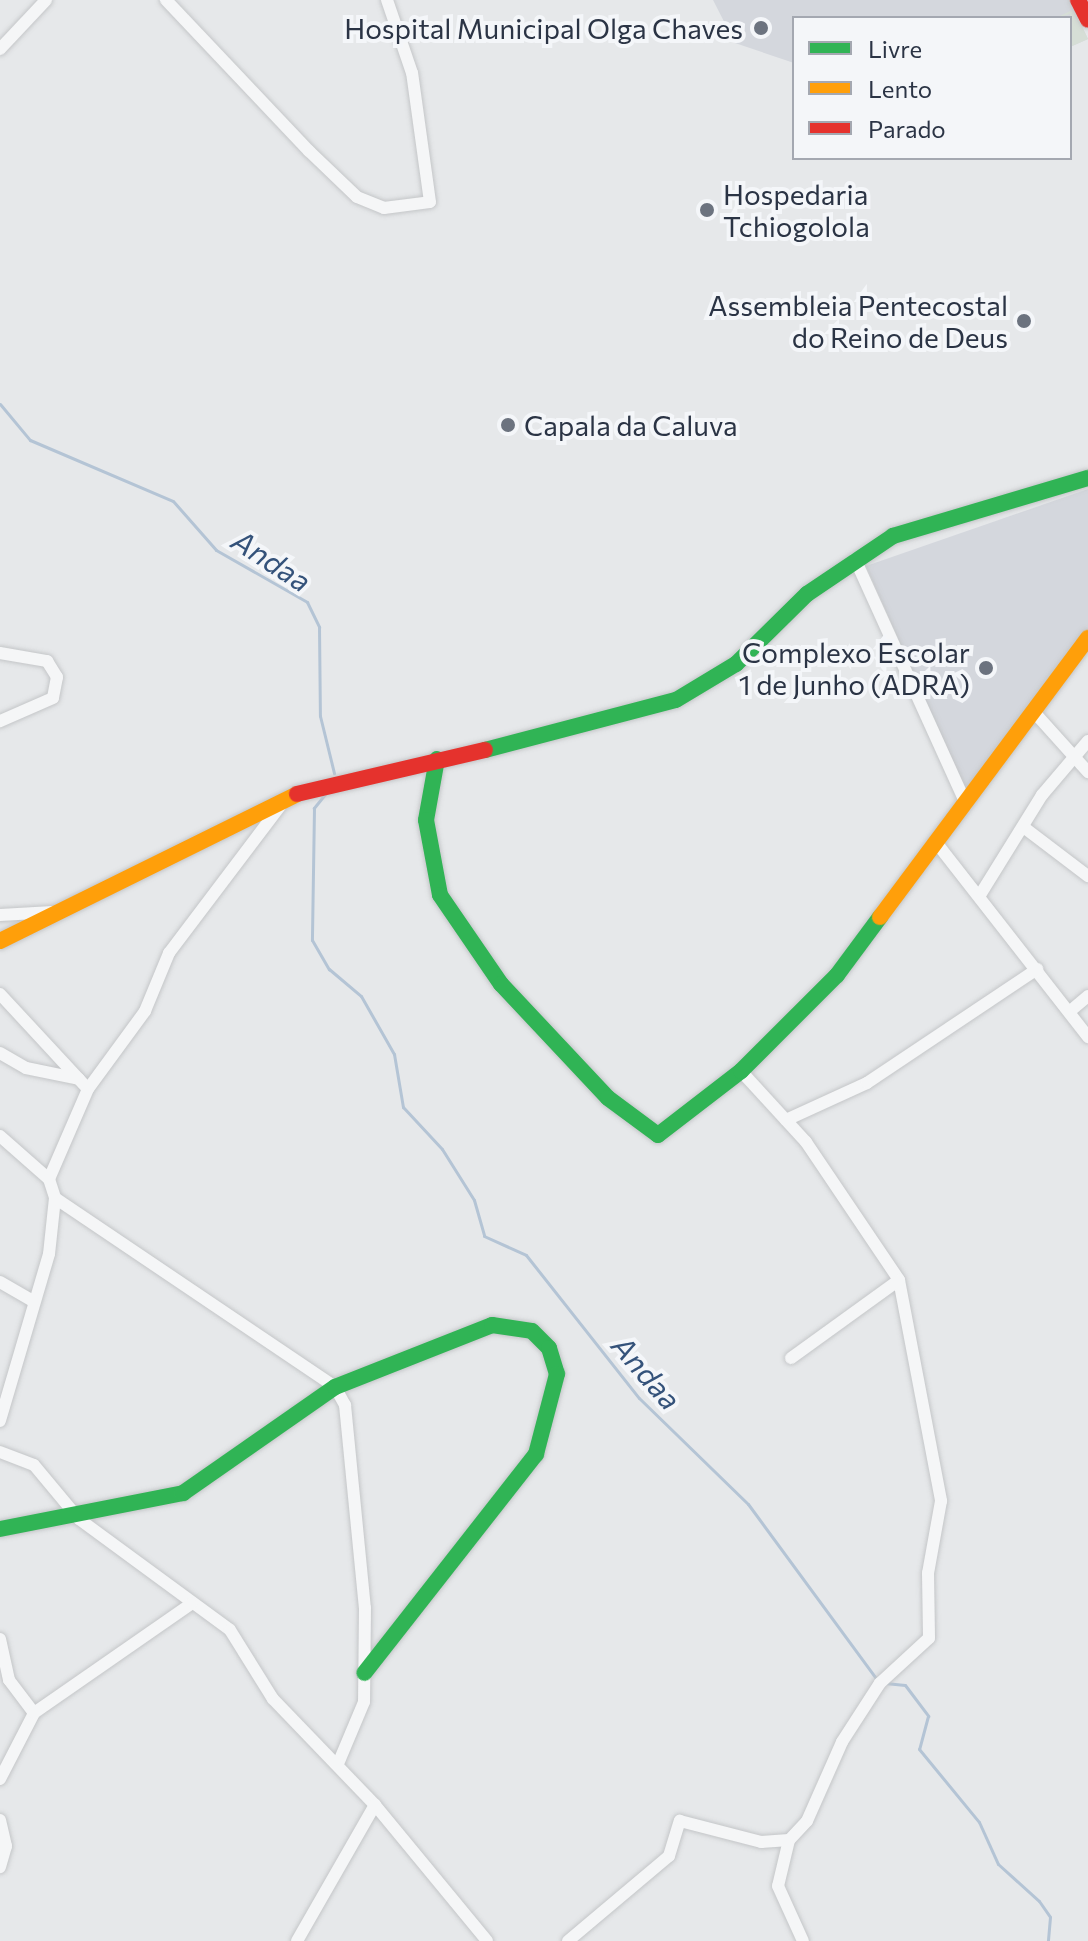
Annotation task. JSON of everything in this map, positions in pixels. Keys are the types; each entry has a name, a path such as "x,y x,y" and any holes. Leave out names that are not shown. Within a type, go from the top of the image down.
{"street":[{"path":"0,49 46,0"},
{"path":"166,0 309,151 357,197 384,208 430,202 412,73 387,0"},
{"path":"1078,0 1088,20"},
{"path":"0,941 151,872 217,828 281,805 336,778 551,737 676,700 736,664 855,559 893,536 1088,478"},
{"path":"855,559 966,804"},
{"path":"437,759 426,820 440,895 501,984 598,1088 646,1133 658,1135 741,1071 837,975 1088,638"},
{"path":"0,653 47,661 57,677 53,698 0,721"},
{"path":"1034,712 1088,772"},
{"path":"980,895 1026,829 1042,795 1088,741"},
{"path":"49,1179 88,1089 145,1011 169,953 281,805"},
{"path":"1026,829 1088,876"},
{"path":"935,841 1088,1037"},
{"path":"0,915 70,910"},
{"path":"786,1120 867,1083 1037,969"},
{"path":"0,994 88,1089"},
{"path":"1069,1012 1088,996"},
{"path":"0,1053 26,1068 79,1079"},
{"path":"741,1071 786,1120 874,1233 899,1280 941,1501 928,1573 934,1617 917,1655 865,1705 807,1821 789,1840 778,1886 803,1941"},
{"path":"0,1136 49,1179 55,1198 33,1301 0,1421"},
{"path":"55,1198 335,1387 351,1427 364,1673 361,1721 338,1764"},
{"path":"791,1358 899,1280"},
{"path":"0,1282 33,1301"},
{"path":"0,1529 79,1519 196,1486 335,1387 492,1325 532,1331 549,1348 557,1374 536,1454 364,1673"},
{"path":"0,1452 34,1465 79,1519 243,1644 273,1699 375,1805 487,1941"},
{"path":"0,1779 34,1713 191,1604"},
{"path":"0,1639 9,1680 34,1713"},
{"path":"297,1941 375,1805"},
{"path":"0,1820 6,1846 0,1867"},
{"path":"568,1941 669,1856 680,1821 761,1842 789,1840"}],"shaded area":[{"name":"Hospital Municipal Olga Chaves","path":"713,0 1069,0 1088,39 1072,46 1072,16 792,16 792,62 735,43"},
{"path":"1074,9 1088,39 1072,46 1072,16 1060,16"},
{"name":"Complexo Escolar 1 de Junho (ADRA)","path":"1088,489 1088,631 966,792 866,566"}],"waterway":[{"name":"Andaa","path":"0,404 30,440 173,501 216,550 307,602 319,627 320,716 334,773"},
{"name":"Andaa","path":"330,788 314,808 312,940 329,969 361,996 394,1054 403,1107 442,1149 474,1200 484,1236 526,1255 639,1398 748,1504 878,1681"},
{"name":"Andaa","path":"885,1683 905,1685 928,1716 919,1749 979,1822 998,1864 1039,1901 1050,1917 1048,1941"}],"traffic: fast":[{"path":"485,750 676,700 736,664 807,594 893,536 1088,478"},
{"path":"437,759 426,820 440,895 501,984 608,1098 658,1135 741,1071 837,975 880,917"},
{"path":"0,1529 183,1493 335,1387 492,1325 532,1331 549,1348 557,1374 536,1454 364,1673"}],"traffic: slow":[{"path":"880,917 1088,638"},
{"path":"0,941 297,794"}],"traffic: jam":[{"path":"1078,0 1088,20"},
{"path":"297,794 485,750"}],"place":[{"name":"Hospital Municipal Olga Chaves","path":"761,28"},
{"name":"Hospedaria Tchiogolola","path":"707,210"},
{"name":"Assembleia Pentecostal do Reino de Deus","path":"1024,321"},
{"name":"Capala da Caluva","path":"508,425"},
{"name":"Complexo Escolar 1 de Junho (ADRA)","path":"986,668"}]}
